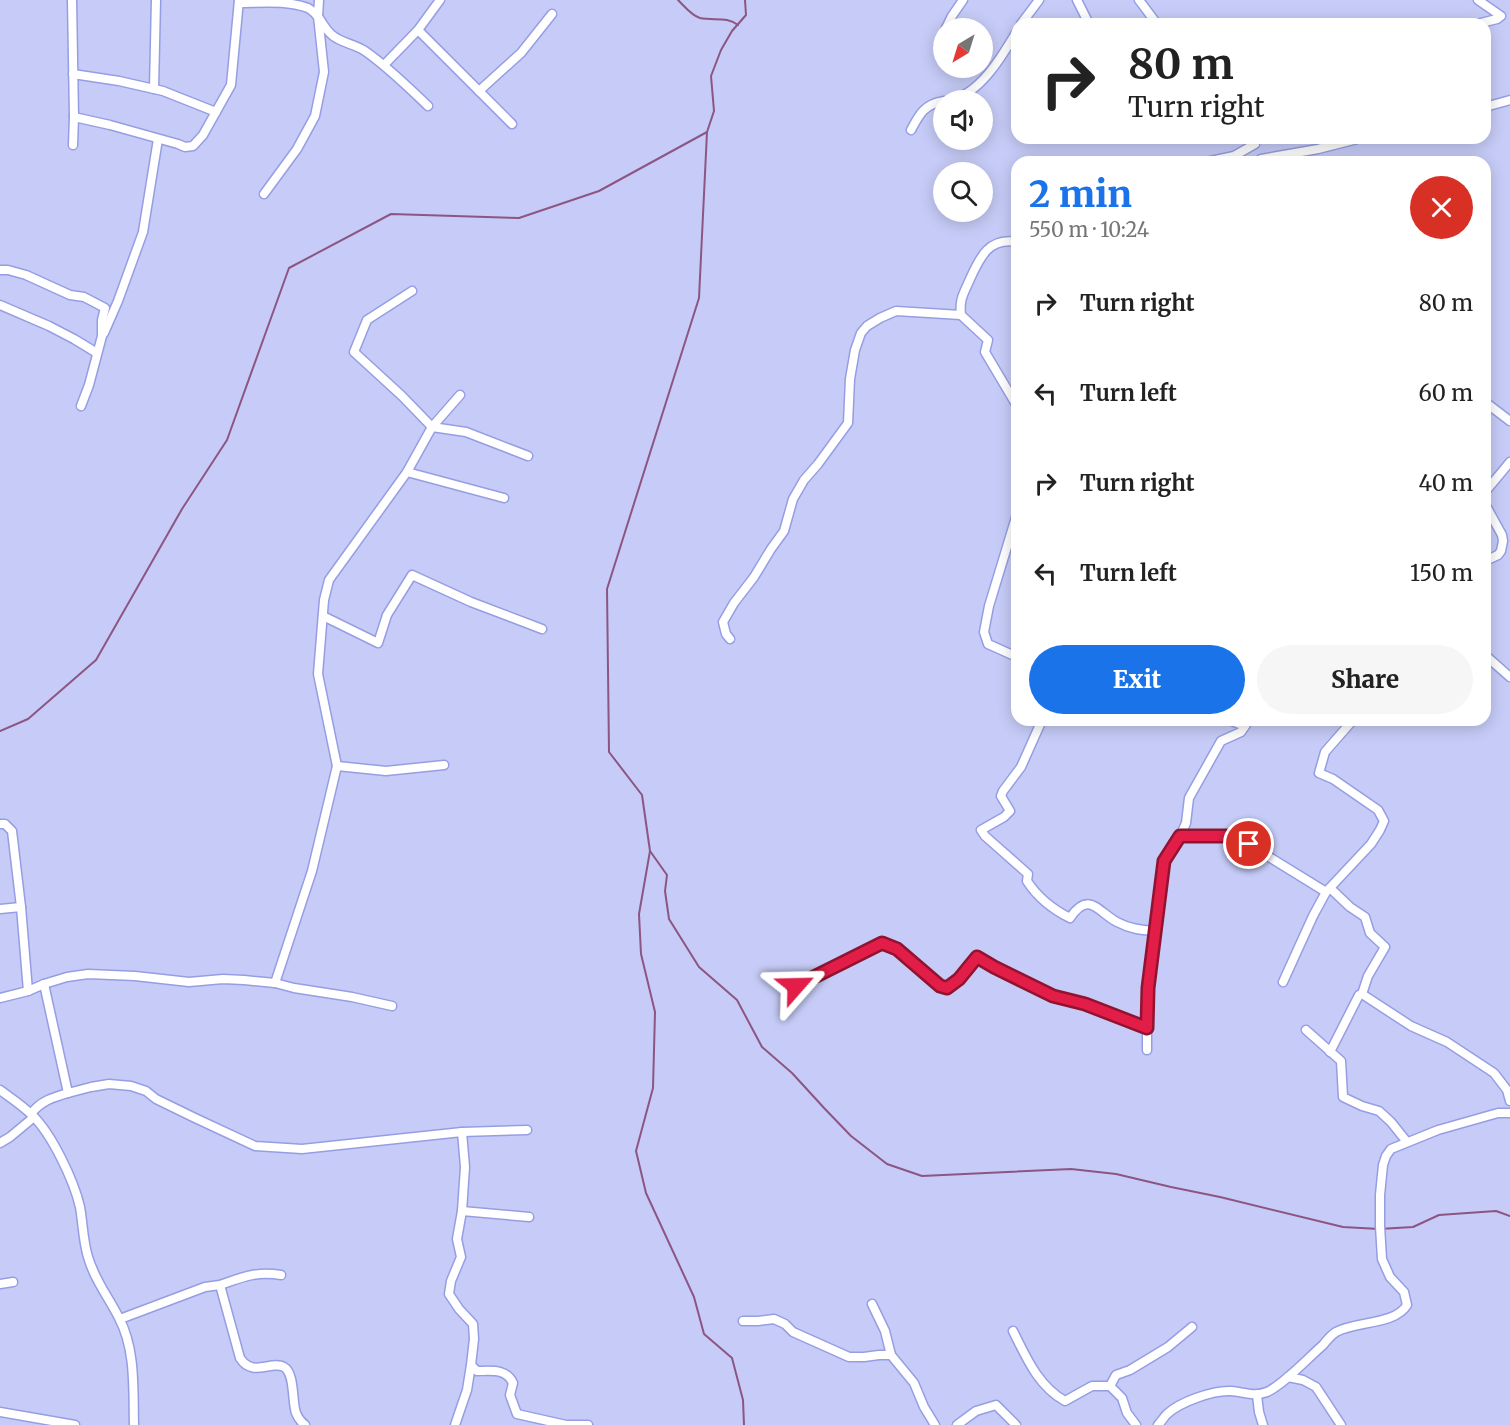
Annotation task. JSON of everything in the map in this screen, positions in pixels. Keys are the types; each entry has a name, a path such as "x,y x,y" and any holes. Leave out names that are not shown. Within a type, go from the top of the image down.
{"street":[{"path":"72,0 73,145"},
{"path":"154,89 156,0"},
{"path":"264,194 297,149 315,116 324,72 318,16 319,0"},
{"path":"384,65 417,30 440,0"},
{"path":"951,18 963,0"},
{"path":"1026,18 1039,0"},
{"path":"1077,0 1086,18"},
{"path":"1139,0 1152,18"},
{"path":"1478,0 1501,16 1491,20"},
{"path":"74,117 110,124 184,147 193,146 203,135 231,86 239,2 285,2 308,8 318,16 335,38 362,49 384,65 428,106"},
{"path":"479,91 521,53 552,14"},
{"path":"417,30 512,124"},
{"path":"971,90 989,74 1011,40"},
{"path":"73,74 163,91 216,112"},
{"path":"1491,105 1510,100"},
{"path":"911,130 921,111 933,103"},
{"path":"81,406 102,336 118,301 143,232 158,139"},
{"path":"1234,156 1249,144"},
{"path":"1282,156 1338,144"},
{"path":"961,315 960,302 981,256 992,246 1006,240 1011,241"},
{"path":"0,270 26,275 70,295 84,297 105,308 102,336"},
{"path":"411,291 367,320 354,352 432,427 466,432 528,456"},
{"path":"0,305 50,326 97,353"},
{"path":"730,639 723,622 784,531 793,499 804,480 848,423 850,379 855,350 861,333 867,326 896,311 961,315 988,340 986,351 1011,395"},
{"path":"275,983 312,871 337,766 318,674 324,600 329,580 407,472 432,427 460,395"},
{"path":"1491,407 1510,421"},
{"path":"1491,485 1510,462"},
{"path":"407,472 504,498"},
{"path":"1491,517 1502,535 1503,547 1510,556"},
{"path":"1011,534 989,606 984,632 988,644 1011,654"},
{"path":"1491,558 1498,555 1503,547"},
{"path":"323,616 378,643 387,615 412,574 471,602 542,629"},
{"path":"1491,661 1510,677"},
{"path":"1039,726 1021,767 1001,796 1010,811 981,830 1028,874 1027,882 1035,893 1059,913 1070,918 1080,907 1094,906 1115,921 1135,930 1155,931"},
{"path":"1147,1050 1148,988 1164,861 1186,823 1189,798 1221,741 1241,732 1245,726"},
{"path":"1283,982 1313,916 1328,890 1371,844 1384,821 1378,810 1333,779 1319,773 1324,752 1348,726"},
{"path":"337,766 386,771 444,765"},
{"path":"0,824 5,824 12,831 28,992"},
{"path":"1180,836 1235,836 1328,890 1365,917 1370,933 1385,947 1330,1052"},
{"path":"0,909 21,907"},
{"path":"796,986 882,943 897,949 940,986 947,988 959,979 977,957 1053,996 1085,1004 1147,1028"},
{"path":"0,998 28,992 67,977 88,974 189,982 223,979 275,983 392,1006"},
{"path":"44,984 68,1093"},
{"path":"1362,994 1411,1026 1447,1042 1494,1073 1507,1090 1510,1101"},
{"path":"1305,1030 1341,1060 1343,1097 1379,1111 1407,1142"},
{"path":"0,1143 10,1137 33,1115 36,1107 55,1096 110,1084 131,1086 146,1091 156,1099 255,1146 302,1149 462,1132 527,1130"},
{"path":"0,1090 33,1115 65,1165 80,1207 88,1256 99,1286 120,1319 130,1349 134,1425"},
{"path":"1158,1425 1167,1414 1208,1394 1231,1391 1257,1395 1272,1389 1288,1377 1334,1333 1349,1326 1393,1316 1404,1310 1407,1305 1404,1292 1390,1277 1382,1259 1380,1195 1386,1156 1391,1149 1407,1142 1466,1121 1498,1113 1510,1113"},
{"path":"455,1425 467,1390 474,1339 473,1324 449,1294 451,1281 461,1257 457,1239 462,1211 465,1167 462,1132"},
{"path":"462,1211 529,1217"},
{"path":"120,1319 204,1287 220,1285 266,1272 281,1275"},
{"path":"0,1284 13,1282"},
{"path":"220,1285 242,1362 249,1367 257,1368 284,1367 290,1376 296,1413 305,1425"},
{"path":"872,1304 885,1332 891,1355 914,1383 934,1425"},
{"path":"743,1321 774,1320 785,1324 792,1332 849,1357 891,1355"},
{"path":"1110,1386 1116,1375 1130,1370 1168,1347 1192,1327"},
{"path":"1013,1331 1036,1376 1055,1395 1065,1401 1092,1386 1110,1386 1122,1398 1127,1413 1136,1425"},
{"path":"471,1365 477,1371 498,1371 510,1376 513,1383 510,1395 517,1414 566,1425 588,1425"},
{"path":"1288,1377 1303,1380 1316,1387 1341,1425"},
{"path":"1257,1395 1263,1425"},
{"path":"957,1425 976,1411 996,1406 1016,1425"},
{"path":"0,1412 75,1425"}],"waterway":[{"path":"678,0 697,17 725,20 738,25"},
{"path":"744,1425 743,1400 732,1358 704,1334 694,1297 646,1193 636,1151 653,1088 655,1012 641,954 639,914 650,851 642,795 609,752 607,589 699,298 707,132 714,111 711,76 721,50 732,31 746,15 745,0"},
{"path":"0,731 28,719 96,660 182,509 227,440 289,268 391,214 519,218 599,191 707,132"},
{"path":"650,851 667,875 665,891 669,919 699,967 737,1000 762,1047 792,1073 851,1136 887,1164 922,1176 1071,1169 1116,1174 1343,1227 1379,1229 1413,1227 1439,1215 1496,1211 1510,1216"}],"route":[{"path":"796,986 882,943 897,949 940,986 947,988 959,979 977,957 1053,996 1085,1004 1147,1028 1148,988 1164,861 1180,836 1235,836 1249,844"}]}
